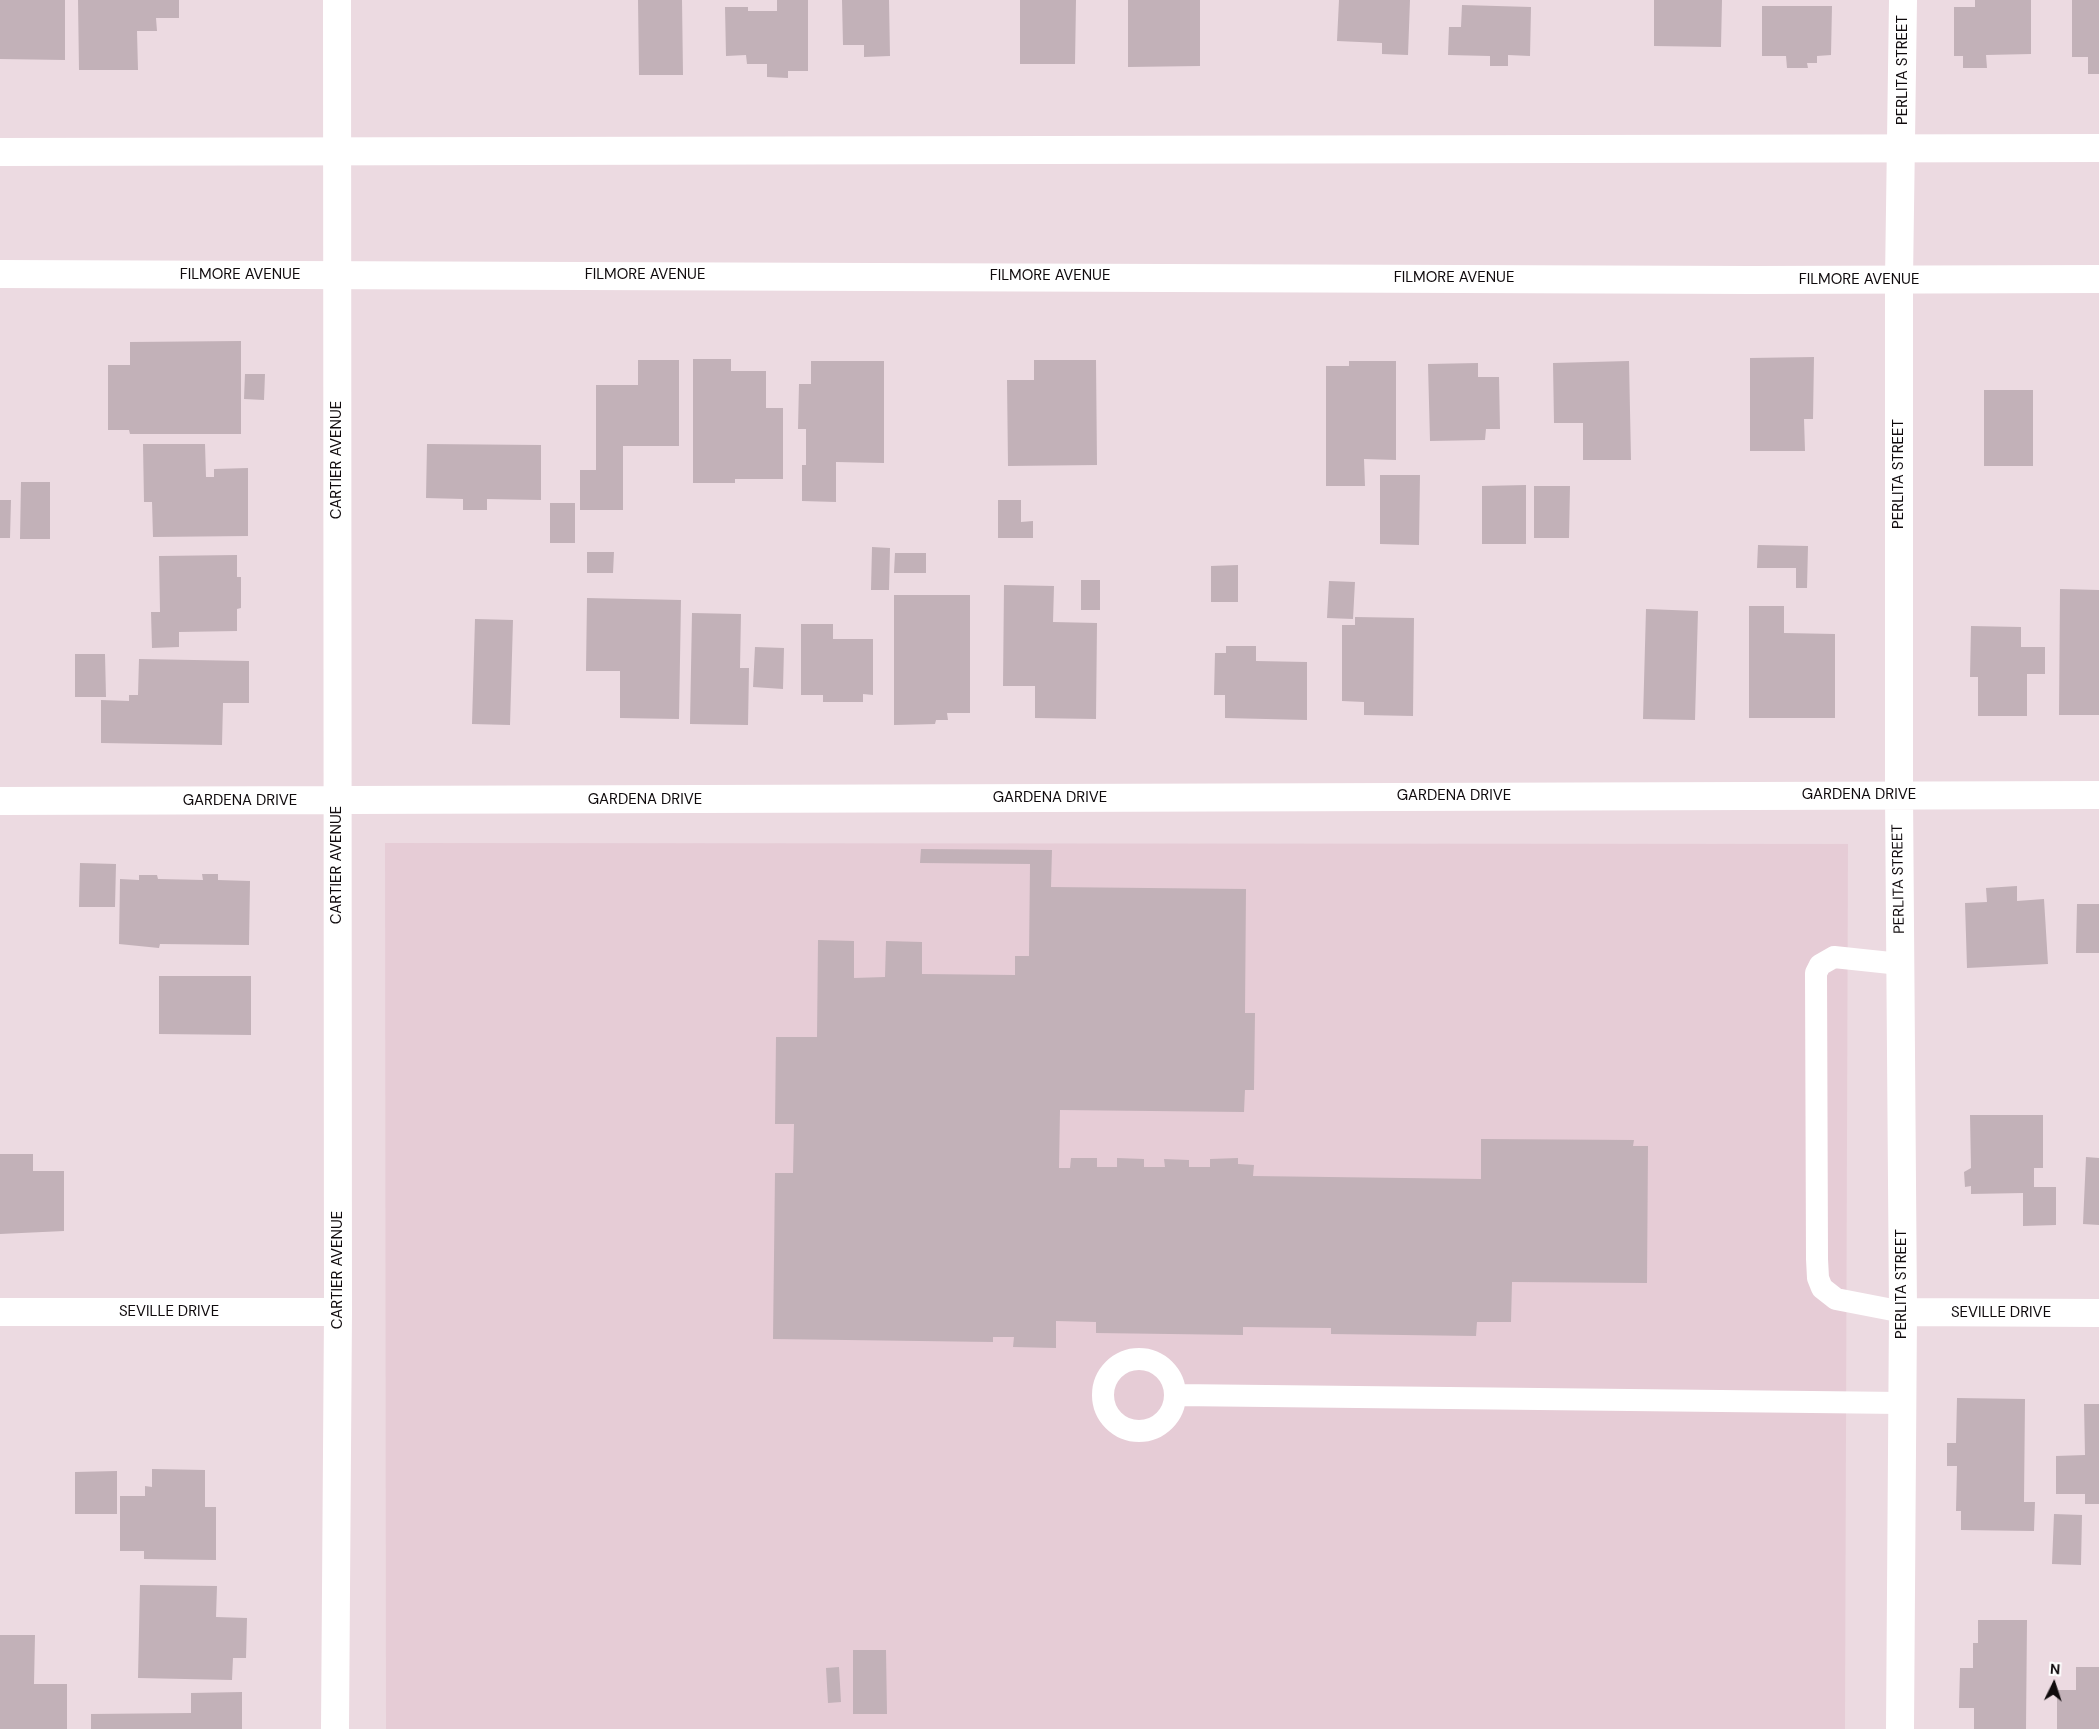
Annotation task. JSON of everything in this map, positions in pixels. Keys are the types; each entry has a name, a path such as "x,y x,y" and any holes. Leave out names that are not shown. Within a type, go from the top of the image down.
{"street":[{"name":"CARTIER AVENUE","path":"335,1729 338,1312 337,0"},
{"name":"PERLITA STREET","path":"1900,1729 1903,1312 1898,795 1899,279 1903,0"},
{"path":"0,152 2099,148"},
{"name":"FILMORE AVENUE","path":"0,274 2099,278"},
{"name":"GARDENA DRIVE","path":"0,801 2099,796"},
{"name":"SEVILLE DRIVE","path":"0,1312 338,1312"},
{"name":"SEVILLE DRIVE","path":"1903,1312 2099,1313"}],"lane":[{"path":"1900,964 1834,957 1820,965 1816,973 1816,1259 1818,1278 1822,1288 1836,1299 1903,1312"},
{"path":"1176,1395 1902,1404"}],"shaded area":[{"path":"385,843 1848,844 1845,1729 386,1729"}],"building":[{"path":"0,0 65,0 65,60 0,59"},
{"path":"78,0 179,0 179,18 156,18 157,31 137,31 138,70 79,70"},
{"path":"638,0 682,0 683,75 639,75"},
{"path":"777,0 808,0 808,71 788,71 788,78 767,77 767,64 747,64 746,55 726,56 725,7 748,7 748,11 777,11"},
{"path":"842,0 889,0 890,56 864,57 864,45 843,45"},
{"path":"1020,0 1076,0 1075,64 1020,64"},
{"path":"1128,0 1200,0 1200,66 1128,67"},
{"path":"1339,0 1410,0 1408,55 1382,54 1382,43 1337,41"},
{"path":"1654,0 1722,0 1721,47 1654,46"},
{"path":"1975,0 2031,0 2031,54 1986,55 1987,68 1963,68 1963,56 1954,56 1954,7 1975,7"},
{"path":"2072,0 2099,0 2099,74 2088,74 2088,57 2072,57"},
{"path":"1462,5 1531,7 1530,56 1508,55 1508,66 1490,66 1490,56 1448,55 1449,27 1461,27"},
{"path":"1762,6 1832,6 1831,55 1817,56 1817,63 1807,63 1808,68 1787,68 1786,56 1762,56"},
{"path":"241,341 241,434 130,434 129,430 108,430 108,365 130,365 130,342"},
{"path":"1814,357 1813,419 1804,419 1805,451 1750,451 1750,358"},
{"path":"693,359 731,359 731,371 766,371 766,408 783,408 783,479 735,479 735,483 693,483"},
{"path":"638,360 679,360 679,446 623,446 623,510 580,510 580,470 596,470 596,385 638,385"},
{"path":"1034,360 1096,360 1097,465 1008,466 1007,380 1034,380"},
{"path":"811,361 884,361 884,463 836,462 836,502 802,501 802,465 806,465 806,429 798,429 799,384 811,384"},
{"path":"1349,361 1396,361 1396,460 1364,459 1365,486 1326,486 1326,366 1349,366"},
{"path":"1629,361 1631,460 1583,460 1583,423 1554,423 1553,363"},
{"path":"1478,363 1478,377 1499,377 1500,429 1486,429 1485,440 1430,441 1428,364"},
{"path":"245,374 265,374 264,400 244,399"},
{"path":"1984,390 2033,390 2033,466 1984,466"},
{"path":"143,444 205,444 206,477 214,477 214,469 248,468 248,536 153,537 152,502 144,502"},
{"path":"427,444 541,445 541,500 487,499 487,510 463,510 463,499 426,498"},
{"path":"1380,475 1420,475 1419,545 1380,544"},
{"path":"21,482 50,482 50,539 20,539"},
{"path":"1526,485 1526,544 1482,544 1482,486"},
{"path":"1534,486 1570,486 1569,538 1534,538"},
{"path":"0,500 11,500 10,538 0,538"},
{"path":"998,500 1021,500 1021,522 1033,521 1033,538 998,538"},
{"path":"550,503 575,503 575,543 550,543"},
{"path":"1758,545 1808,546 1807,588 1796,588 1796,568 1757,568"},
{"path":"872,547 890,548 889,590 871,590"},
{"path":"587,552 614,552 613,573 587,573"},
{"path":"895,553 926,553 926,573 894,573"},
{"path":"237,555 237,577 241,577 241,608 237,609 237,631 179,632 179,647 152,648 151,612 160,612 159,556"},
{"path":"1238,565 1238,602 1211,602 1211,566"},
{"path":"1081,580 1100,580 1100,610 1081,610"},
{"path":"1329,581 1355,582 1353,619 1327,618"},
{"path":"1004,585 1054,586 1053,622 1097,623 1096,719 1035,718 1035,686 1003,686"},
{"path":"2060,589 2099,590 2099,715 2059,715"},
{"path":"894,595 970,595 970,713 947,713 948,720 936,720 935,724 894,725"},
{"path":"587,598 681,600 679,719 620,718 620,671 586,671"},
{"path":"1749,606 1784,606 1784,633 1835,634 1835,718 1749,718"},
{"path":"1646,609 1698,611 1695,720 1643,719"},
{"path":"692,613 741,614 740,668 749,668 748,725 690,724"},
{"path":"1355,617 1414,618 1413,716 1364,715 1364,702 1342,701 1342,625 1355,625"},
{"path":"475,619 513,620 510,725 472,724"},
{"path":"801,624 833,624 833,639 873,639 873,695 863,694 863,702 823,702 823,695 801,695"},
{"path":"1971,626 2021,627 2021,647 2045,647 2045,674 2027,674 2027,716 1978,716 1978,677 1970,677"},
{"path":"1226,646 1256,646 1256,661 1307,662 1307,720 1225,718 1225,695 1214,695 1215,653 1226,653"},
{"path":"755,647 784,648 783,689 753,687"},
{"path":"75,654 105,654 106,697 75,697"},
{"path":"139,659 249,661 249,703 223,703 222,745 101,743 101,700 129,701 129,695 138,695"},
{"path":"921,849 1052,850 1051,887 1246,889 1245,1013 1255,1013 1254,1090 1245,1090 1244,1112 1060,1110 1059,1168 1070,1168 1071,1158 1097,1158 1097,1167 1117,1167 1117,1158 1144,1159 1144,1167 1165,1167 1164,1159 1189,1160 1189,1167 1210,1167 1210,1159 1238,1158 1238,1164 1254,1165 1253,1176 1481,1179 1481,1139 1634,1140 1633,1146 1648,1146 1647,1283 1512,1282 1511,1322 1477,1322 1476,1336 1331,1334 1331,1328 1243,1327 1243,1335 1096,1333 1096,1322 1056,1321 1056,1348 1013,1347 1014,1337 993,1337 993,1342 773,1339 775,1173 793,1173 794,1124 775,1124 776,1037 817,1037 818,940 854,941 854,978 885,977 886,941 922,942 922,974 1015,975 1015,956 1029,956 1030,864 920,863"},
{"path":"80,863 116,864 115,907 79,907"},
{"path":"202,874 218,874 218,880 250,881 249,945 160,944 159,948 119,944 120,879 139,880 139,875 157,875 158,879 203,880"},
{"path":"2017,886 2017,901 2044,899 2048,964 1967,968 1965,903 1987,902 1986,888"},
{"path":"2077,904 2099,904 2099,953 2076,953"},
{"path":"159,976 251,976 251,1035 159,1034"},
{"path":"1970,1115 2043,1115 2043,1168 2034,1168 2034,1187 2056,1187 2056,1225 2023,1226 2023,1193 1971,1194 1971,1186 1965,1187 1964,1172 1971,1168"},
{"path":"0,1154 33,1154 33,1171 64,1171 64,1231 0,1234"},
{"path":"2086,1157 2099,1158 2099,1225 2083,1224"},
{"path":"1957,1398 2025,1399 2024,1502 2035,1502 2034,1531 1961,1530 1961,1511 1956,1511 1957,1466 1947,1466 1947,1443 1956,1443"},
{"path":"2084,1404 2099,1404 2099,1504 2085,1504 2085,1494 2056,1494 2056,1456 2085,1455"},
{"path":"152,1469 205,1470 205,1507 216,1507 216,1560 144,1559 144,1551 120,1551 120,1496 145,1496 145,1486 152,1487"},
{"path":"117,1471 117,1514 75,1514 75,1472"},
{"path":"2054,1514 2082,1515 2081,1565 2052,1564"},
{"path":"140,1585 217,1586 216,1617 247,1618 246,1658 233,1658 232,1680 138,1678"},
{"path":"1978,1620 2027,1620 2026,1729 1974,1729 1974,1708 1959,1708 1960,1668 1973,1668 1973,1643 1978,1643"},
{"path":"0,1635 35,1635 34,1684 67,1684 67,1729 0,1729"},
{"path":"853,1650 886,1650 887,1714 853,1714"},
{"path":"839,1667 841,1702 828,1703 826,1668"},
{"path":"2076,1667 2099,1667 2099,1729 2057,1729 2057,1690 2076,1690"},
{"path":"242,1692 242,1729 91,1729 91,1714 191,1713 191,1693"}]}
